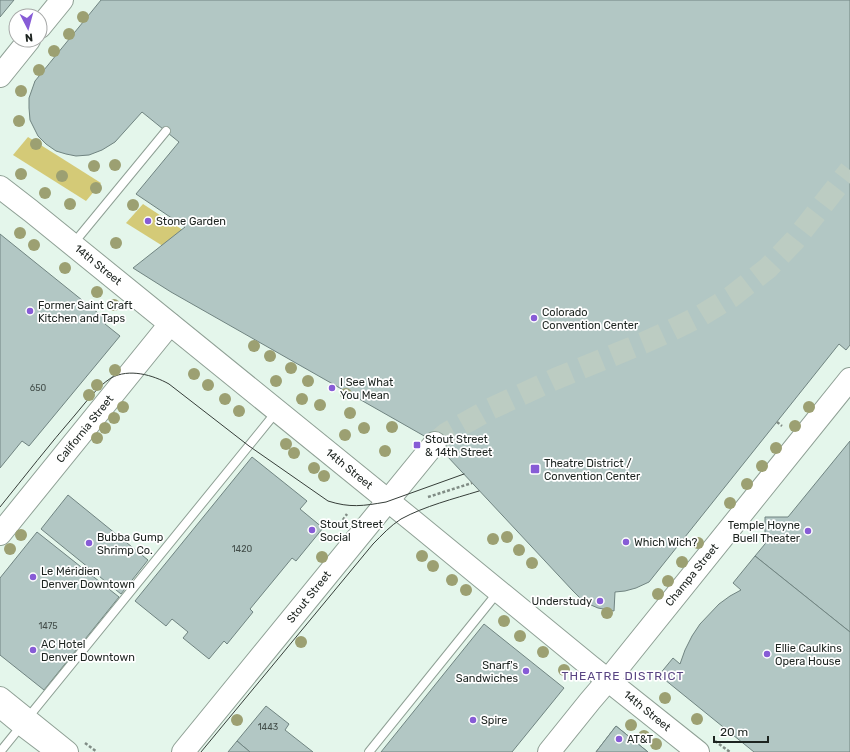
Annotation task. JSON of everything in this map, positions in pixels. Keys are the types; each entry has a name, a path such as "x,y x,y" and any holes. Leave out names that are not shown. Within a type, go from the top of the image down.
{"main road":[{"path":"48,17 62,0"},
{"path":"0,76 23,48"},
{"name":"14th Street","path":"0,187 698,752"},
{"name":"California Street","path":"0,534 170,324"},
{"name":"Champa Street","path":"549,752 850,380"},
{"name":"Stout Street","path":"182,752 435,443"},
{"path":"0,698 23,725 67,752"}],"lane":[{"path":"73,245 166,131"},
{"path":"0,752 277,411"},
{"path":"370,752 500,591"},
{"path":"0,714 23,725 47,752"}],"path":[{"path":"777,422 782,426"},
{"path":"428,497 472,483"},
{"path":"340,524 347,514"}],"shaded area":[{"path":"28,137 101,183 86,201 13,155"},
{"path":"143,204 198,240 182,258 126,223"}],"building":[{"path":"0,0 14,0 0,17"},
{"name":"Colorado Convention Center","path":"101,0 850,0 850,345 846,350 839,344 649,582 636,588 615,592 614,611 598,608 584,602 433,441 171,292 133,268 185,227 136,194 179,142 142,112 115,142 102,150 89,155 76,156 56,151 46,144 38,136 30,120 29,98 35,81"},
{"path":"0,234 108,321 105,324 120,336 29,446 22,441 0,468"},
{"name":"Temple Hoyne Buell Theater","path":"850,441 850,632 755,556 765,544 765,517 788,517"},
{"path":"252,457 307,501 300,509 323,528 296,561 292,558 250,609 253,612 227,644 224,641 209,659 183,638 188,632 172,619 166,626 135,601"},
{"path":"68,495 148,560 121,594 41,529"},
{"path":"37,532 119,597 44,690 0,655 0,578"},
{"name":"Ellie Caulkins Opera House","path":"755,556 850,632 850,752 754,752 659,675 673,658 680,664 692,636 700,624 719,604 741,590 733,583"},
{"name":"Spire","path":"484,624 564,688 512,752 381,752"},
{"path":"266,706 289,724 285,730 313,752 250,752 237,741"},
{"name":"AT&T","path":"616,726 648,752 596,752"},
{"name":"AT&T","path":"616,726 648,752 596,752"},
{"path":"237,741 250,752 228,752"}],"tunnel":[{"path":"435,443 447,433 490,409 555,379 672,330 700,316 731,297 768,268 795,240 850,170"}],"tram line":[{"path":"0,507 46,449 92,395 111,378 125,373 141,374 156,378 169,384 249,446 328,501 343,505 357,506 386,502 464,474"},
{"path":"201,752 373,544 386,531 401,519 420,510 479,491"}],"place":[{"name":"Stone Garden","path":"148,221"},
{"name":"Former Saint Craft Kitchen and Taps","path":"30,311"},
{"name":"Colorado Convention Center","path":"534,318"},
{"name":"I See What You Mean","path":"332,388"},
{"name":"Stout Street & 14th Street","path":"417,445"},
{"name":"Theatre District / Convention Center","path":"535,469"},
{"name":"Stout Street Social","path":"312,530"},
{"name":"Temple Hoyne Buell Theater","path":"808,531"},
{"name":"Which Wich?","path":"626,542"},
{"name":"Bubba Gump Shrimp Co.","path":"89,543"},
{"name":"Le Méridien Denver Downtown","path":"33,577"},
{"name":"Understudy","path":"600,601"},
{"name":"AC Hotel Denver Downtown","path":"33,650"},
{"name":"Ellie Caulkins Opera House","path":"767,654"},
{"name":"Snarf's Sandwiches","path":"526,671"},
{"name":"Spire","path":"473,720"},
{"name":"AT&T","path":"619,739"}],"district":[{"name":"THEATRE DISTRICT","path":"623,676"}]}
